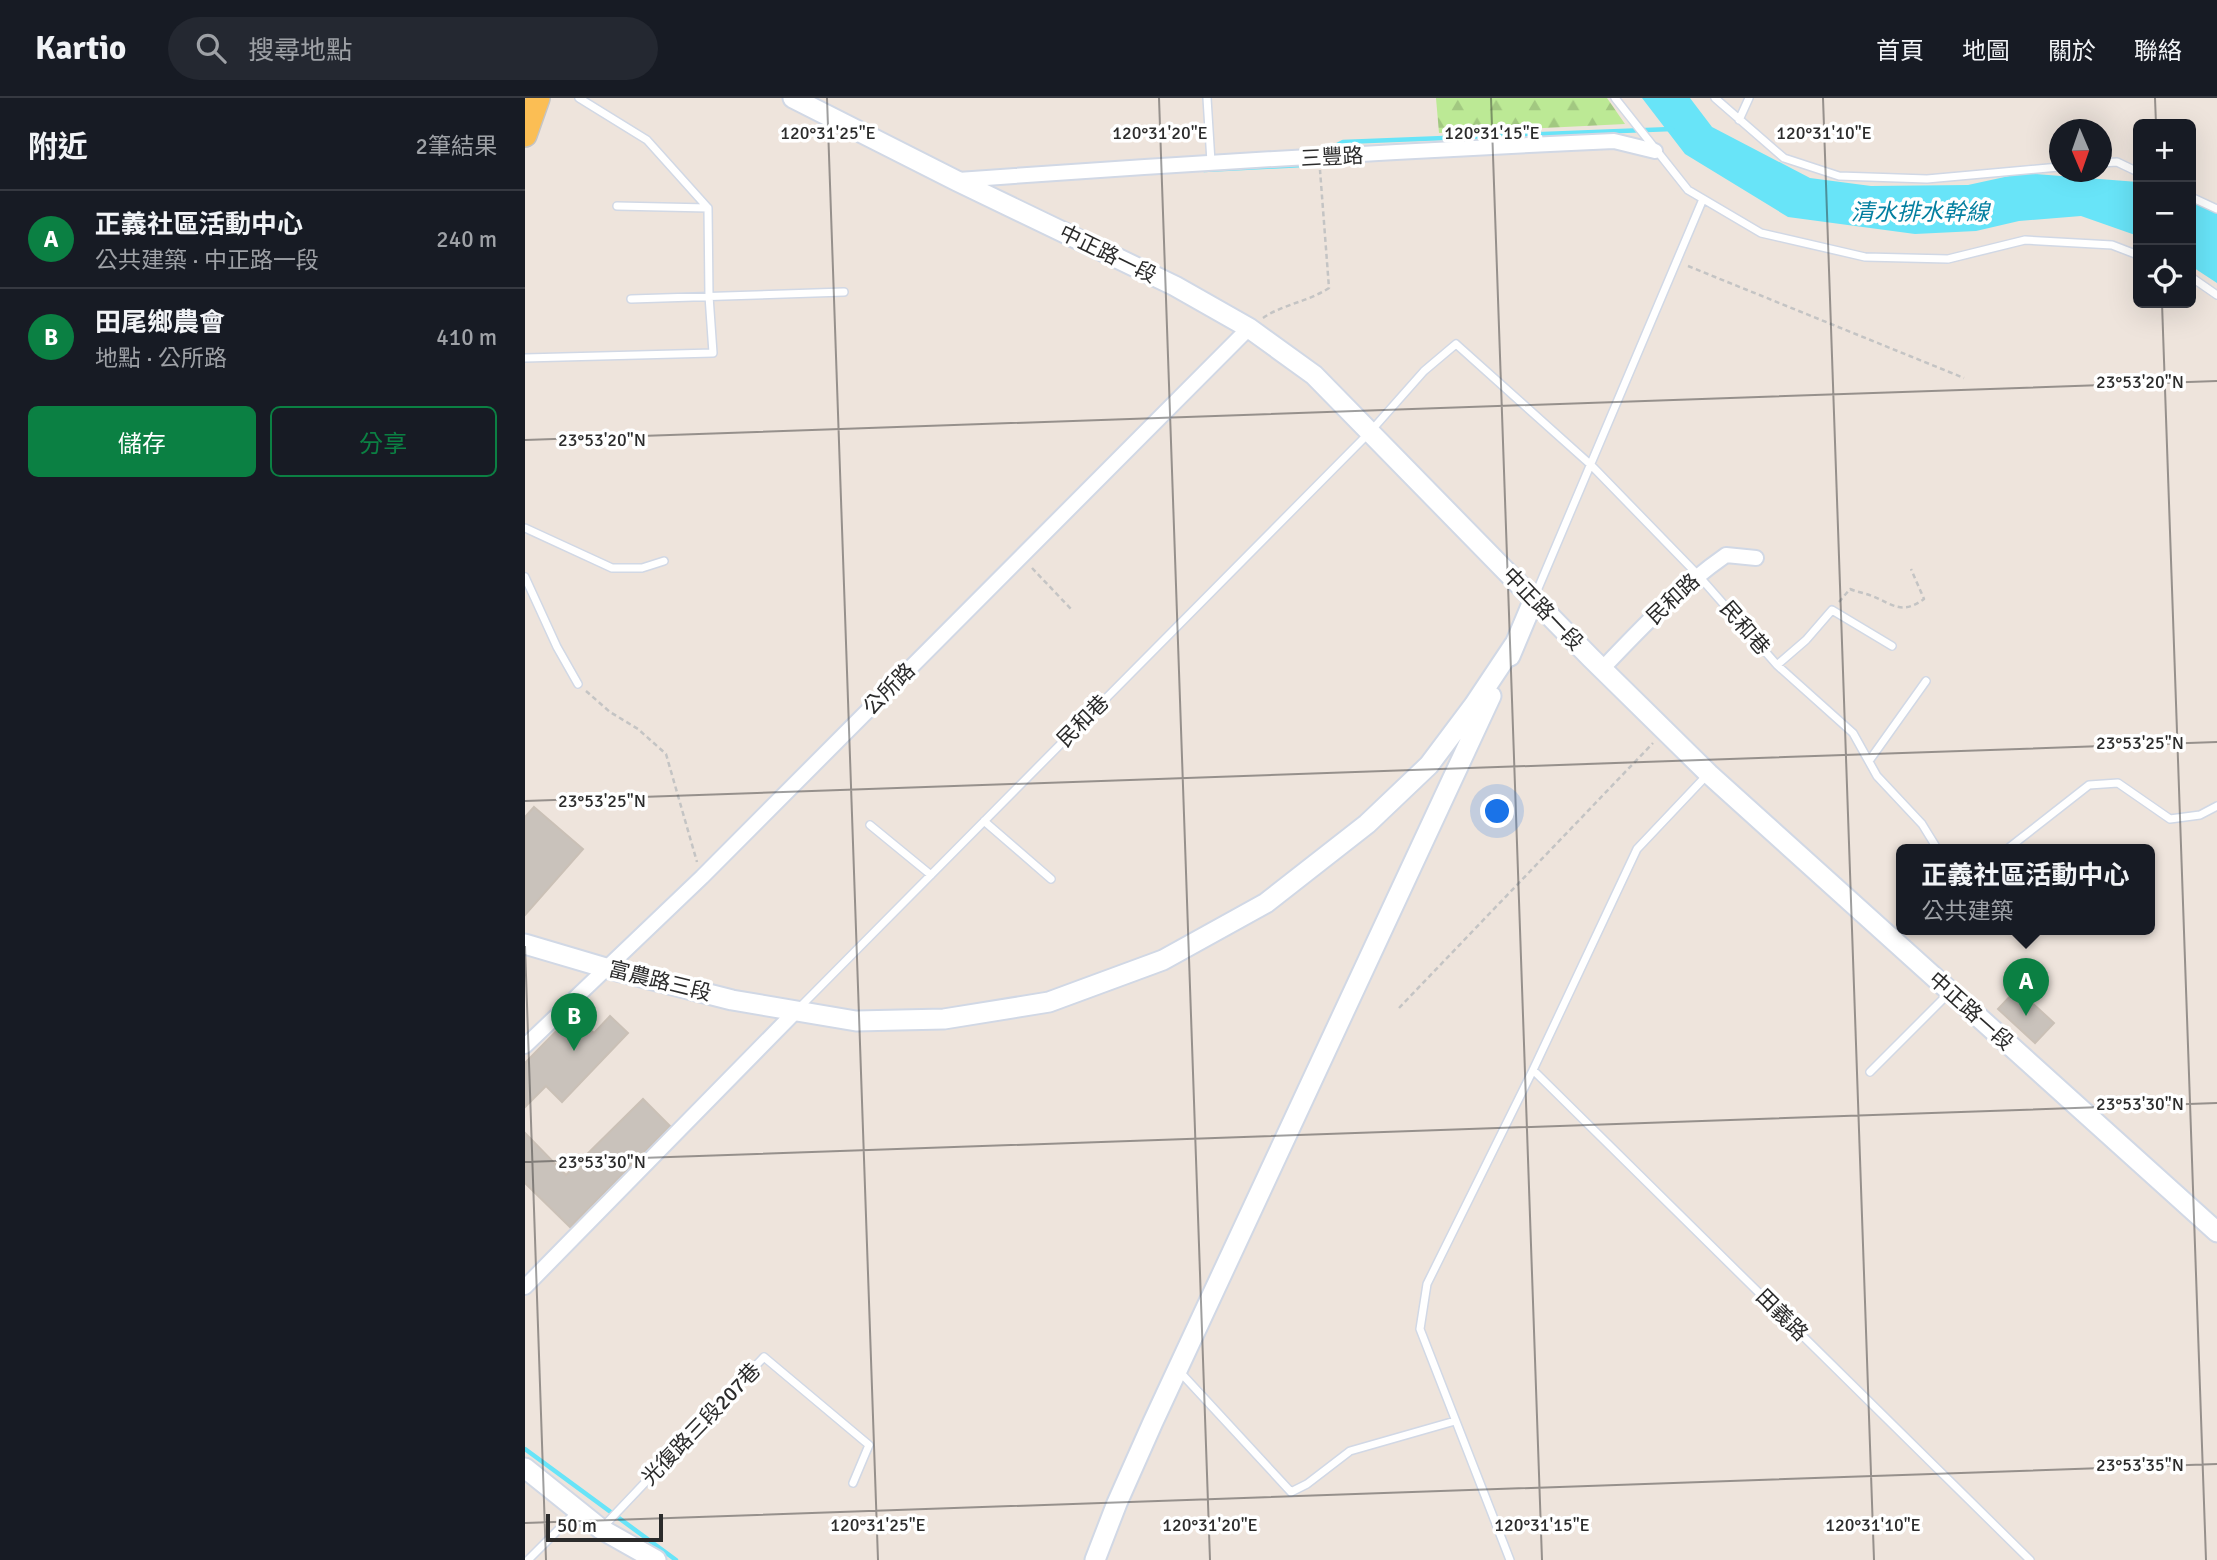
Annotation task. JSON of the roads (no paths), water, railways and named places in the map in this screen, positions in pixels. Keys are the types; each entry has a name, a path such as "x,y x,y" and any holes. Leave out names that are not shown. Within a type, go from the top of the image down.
{"main road":[{"path":"525,135 538,98"}],"street":[{"name":"中正路一段","path":"793,98 1175,286 1249,328 1314,375 1602,669 1709,774 2217,1232"},
{"name":"三豐路","path":"957,181 1211,162 1614,141 1655,150"},
{"name":"公所路","path":"525,1046 702,877 1249,328"},
{"name":"民和路","path":"1602,669 1698,575 1726,555 1756,558"},
{"path":"1095,1560 1117,1503 1178,1368 1453,779 1534,599"},
{"name":"富農路三段","path":"525,944 732,1000 856,1021 944,1020 1049,1002 1163,960 1266,903 1367,824 1429,765 1514,645"},
{"path":"1429,765 1443,766 1450,770 1453,779"},
{"path":"525,1287 796,1011"},
{"path":"525,1468 601,1529 656,1560"}],"lane":[{"path":"525,358 713,353 708,208 647,140 579,98"},
{"path":"1207,98 1211,162"},
{"path":"1615,98 1688,190 1761,233 1865,257 1948,259 2025,240 2112,245 2133,253"},
{"path":"1715,98 1784,158 1839,176 1927,180 2049,168"},
{"path":"1739,120 1749,98"},
{"path":"2112,162 2133,170"},
{"path":"1534,599 1703,199"},
{"path":"2196,199 2217,209"},
{"path":"617,206 708,208"},
{"path":"2196,280 2217,295"},
{"path":"631,299 844,292"},
{"name":"民和巷","path":"796,1011 1370,432 1424,372 1456,344 1591,465 1698,575 1777,665 1853,733 1877,776 1922,824 1934,844"},
{"path":"525,528 613,568 642,568 664,561"},
{"path":"525,577 557,647 579,684"},
{"path":"1777,665 1806,640 1832,610 1892,646"},
{"path":"1869,761 1926,681"},
{"path":"1510,1560 1420,1329 1427,1284 1534,1070 1637,849 1709,774"},
{"path":"2014,844 2089,785 2118,783 2170,819 2200,815 2217,806"},
{"path":"985,821 1051,879"},
{"path":"870,825 931,875"},
{"path":"1870,1072 1950,992"},
{"name":"田義路","path":"1534,1070 2029,1560"},
{"name":"光復路三段207巷","path":"601,1529 764,1357 869,1445 853,1483"},
{"path":"1178,1368 1291,1492 1307,1484 1350,1451 1455,1421"},
{"path":"529,1560 576,1511"}],"water":[{"name":"清水排水幹線","path":"1642,98 1690,98 1712,127 1810,178 1871,186 1968,185 2023,173 2049,175 2049,182 2133,182 2133,234 2081,216 2019,221 1976,231 1915,234 1788,217 1685,154"},
{"path":"2196,200 2217,210 2217,283 2196,269"}],"waterway":[{"path":"1326,151 1343,142 1672,129"},
{"path":"1204,170 1307,163"},
{"path":"525,1449 676,1560"}],"place":[{"name":"正義社區活動中心","path":"2026,1016"},
{"name":"田尾鄉農會","path":"574,1051"}]}
